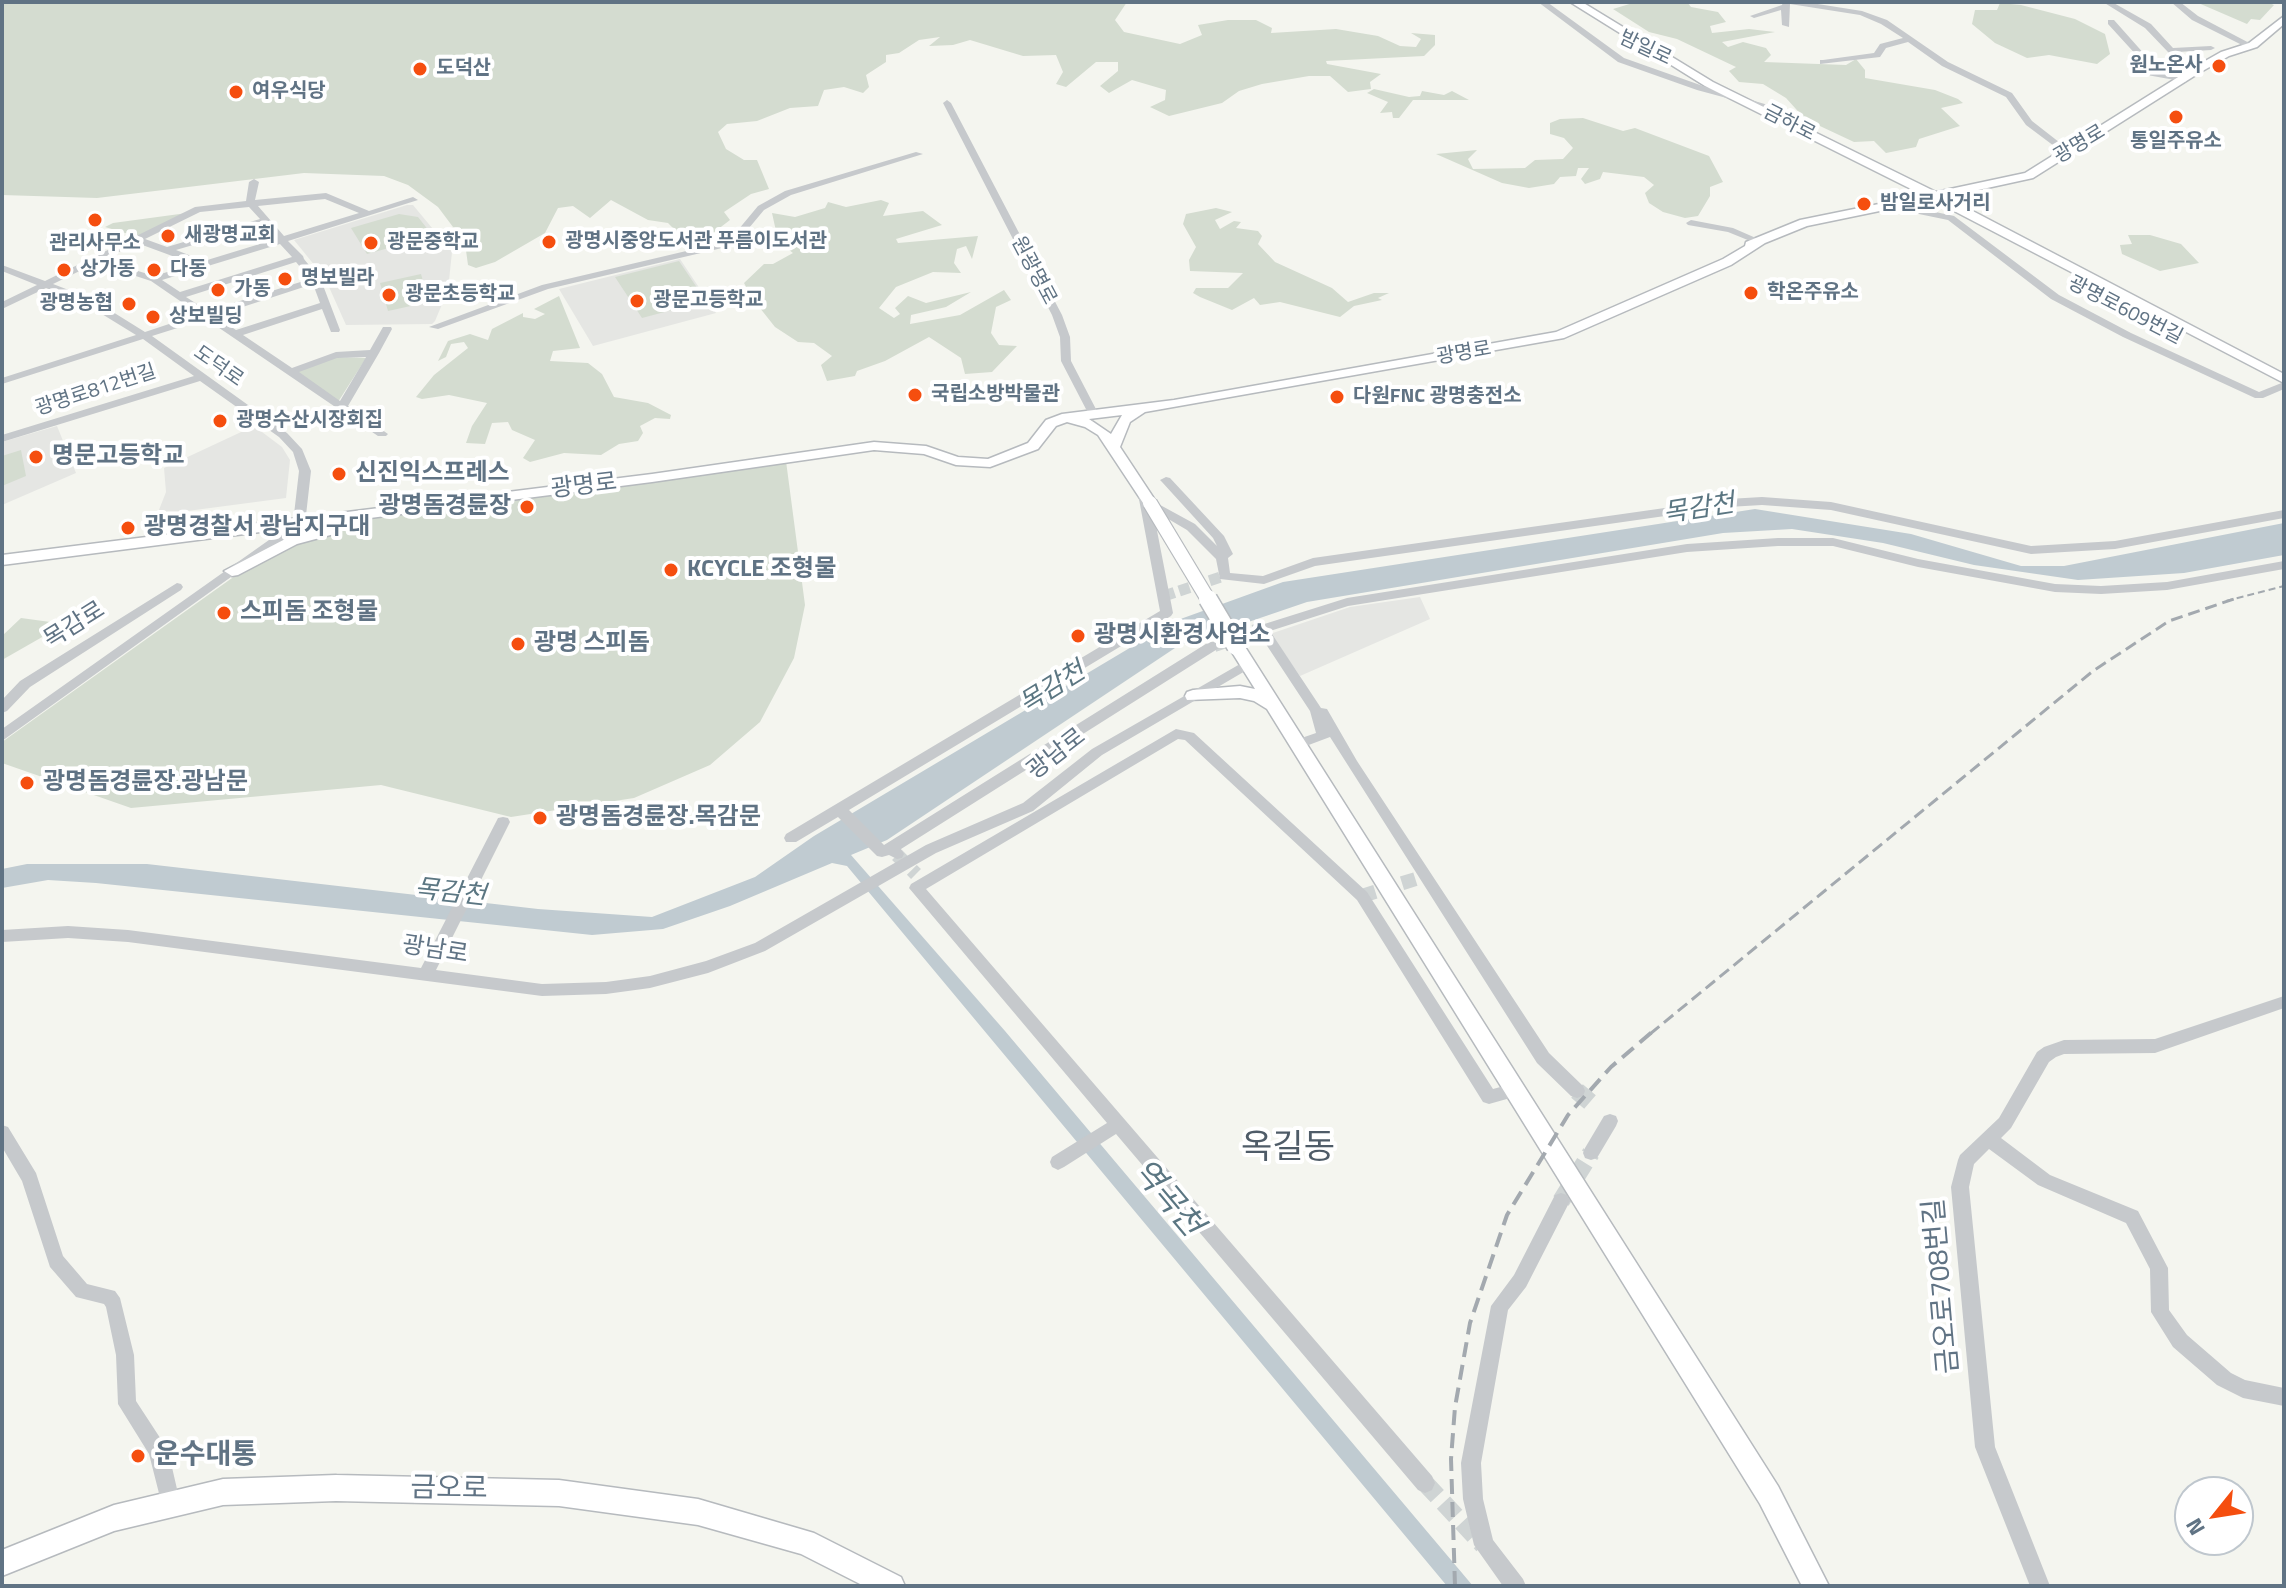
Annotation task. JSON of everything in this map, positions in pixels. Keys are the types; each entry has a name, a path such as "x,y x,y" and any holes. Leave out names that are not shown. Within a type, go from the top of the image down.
{"main road":[{"name":"금하로","path":"1575,2 1679,67 1890,175 1984,215 2010,233"},
{"name":"금하로","path":"1585,2 1677,59 1911,178 1961,211 2010,233 2284,382"},
{"name":"광명로","path":"2,560 299,524 874,446 926,450 956,461 990,463 1033,446 1051,423 1062,418 1174,404 1559,335 1727,262 1760,242 1804,223 1990,187 2029,176 2225,54 2251,46 2284,19"},
{"path":"1700,88 1782,120"},
{"path":"1875,208 1907,191 1890,175"},
{"path":"1911,178 1942,187 1990,187"},
{"path":"1984,215 1972,202 1990,187"},
{"path":"1875,208 1931,204 1961,211"},
{"path":"1062,418 1089,423 1112,443 1124,420 1147,405"},
{"name":"원광명로","path":"1093,413 1147,498 1233,652 1275,707 1769,1495 1816,1586"},
{"path":"232,571 292,541 355,524 381,513"},
{"path":"223,533 244,537 248,559"},
{"path":"1193,696 1240,692 1259,696 1275,707"},
{"name":"금오로","path":"2,1563 114,1518 170,1502 223,1492 336,1488 559,1493 698,1512 805,1542 892,1586"}],"street":[{"name":"밤일로","path":"1542,2 1621,60 1700,88 1771,107"},
{"path":"2107,2 2148,26 2171,50 2188,77"},
{"path":"2175,2 2195,18 2251,46"},
{"path":"1786,25 1787,4"},
{"path":"1754,16 1787,4 1862,13 1909,39 1945,64 2009,95 2029,123 2069,153"},
{"path":"2111,22 2143,58 2139,71 2188,77"},
{"path":"1823,62 1877,55 1883,46 1909,39"},
{"path":"2171,50 2211,48"},
{"path":"1679,67 1691,78 1684,82"},
{"name":"원광명로","path":"947,103 1057,315 1065,337 1066,361 1093,413"},
{"path":"434,327 545,287 719,246 736,238 761,208 788,193 919,154"},
{"path":"250,202 254,182"},
{"path":"2,306 198,209 326,196 369,214"},
{"path":"154,279 413,200"},
{"path":"250,202 316,280 335,330"},
{"name":"광명로609번길","path":"1917,211 1951,218 2055,297 2127,335 2259,396 2284,382"},
{"path":"167,250 267,220"},
{"path":"1691,223 1730,230 1760,242"},
{"path":"139,240 204,264"},
{"path":"178,296 300,258"},
{"path":"98,261 154,279 382,434"},
{"name":"도덕로","path":"2,268 88,301 144,335 283,435 298,451 305,471 299,524"},
{"path":"2,381 316,280"},
{"path":"234,334 326,304"},
{"path":"341,408 387,329"},
{"path":"290,372 336,355 374,353"},
{"name":"광명로812번길","path":"2,439 201,377"},
{"path":"1166,480 1218,536 1221,553"},
{"path":"1147,498 1191,527 1255,579 1264,580 1313,562 1728,503 1762,501 1831,506 2031,550 2115,545 2284,514"},
{"path":"791,838 841,811 1167,613 1147,498"},
{"path":"2,736 299,524"},
{"path":"1352,764 1324,736 1316,710 1262,629 1347,602 1687,548 1833,542 1934,566 2055,588 2101,590 2167,586 2284,565"},
{"name":"목감로","path":"2,708 25,684 177,587"},
{"path":"841,811 890,852 1233,652"},
{"name":"광남로","path":"2,936 68,932 128,936 427,972 542,990 606,988 650,982 741,956 845,901 931,849 1028,807 1097,752 1193,696 1233,652"},
{"path":"1308,697 1322,711 1352,764 1543,1058 1577,1091"},
{"path":"1425,1483 916,888 920,878 1176,734 1189,736 1362,896 1489,1097 1515,1090"},
{"path":"1298,744 1324,736"},
{"path":"427,972 503,822"},
{"name":"금오로708번길","path":"2040,1586 1985,1447 1960,1187 1966,1160 2005,1123 2043,1057 2050,1052 2064,1047 2155,1046 2284,1002"},
{"path":"1591,1153 1610,1121"},
{"path":"1058,1162 1117,1125"},
{"path":"2,1132 30,1178 56,1261 82,1291 109,1297 114,1304 125,1355 127,1404 158,1450 170,1502"},
{"path":"1988,1138 2044,1180 2132,1217 2159,1268 2160,1312 2180,1341 2224,1379 2243,1389 2284,1397"},
{"path":"1516,1586 1484,1545 1473,1499 1471,1463 1500,1306 1520,1281 1561,1201"}],"shaded area":[{"path":"2,2 1127,2 1115,20 1124,32 1180,44 1202,35 1198,25 1228,20 1256,20 1272,28 1271,33 1336,29 1378,36 1400,46 1416,47 1421,39 1411,33 1435,35 1435,45 1424,56 1326,61 1327,64 1381,74 1370,82 1371,89 1348,92 1330,76 1309,76 1262,84 1239,91 1222,103 1169,116 1150,107 1165,100 1166,90 1132,80 1109,93 1100,86 1118,71 1118,62 1096,62 1066,87 1056,84 1063,72 1056,55 1023,56 970,40 953,45 929,46 940,37 919,40 899,53 886,55 886,62 866,75 869,87 863,93 844,87 824,90 818,106 790,108 757,121 727,124 718,132 726,149 744,160 757,160 769,189 751,194 724,212 730,220 713,233 697,239 680,235 668,223 648,220 611,200 590,218 573,206 558,208 545,233 495,262 476,268 468,265 465,243 438,207 408,185 384,176 304,173 97,198 2,195"},
{"path":"1636,2 1687,2 1691,7 1718,12 1726,22 1710,26 1712,33 1749,29 1775,32 1722,42 1728,47 1743,42 1766,48 1771,55 1764,62 1846,65 1856,59 1865,70 1865,78 1935,90 1958,99 1963,103 1941,108 1960,126 1919,139 1916,147 1886,153 1874,141 1854,142 1805,119 1786,98 1763,84 1739,82 1729,71 1736,67 1677,39 1649,32 1613,9"},
{"path":"2196,2 2267,2 2274,5 2260,20 2251,19 2247,24"},
{"path":"2000,3 2021,5 2075,19 2105,34 2110,54 2097,64 2049,55 2027,58 1995,43 1972,24 1975,10 1997,10"},
{"path":"1374,89 1409,97 1420,96 1422,91 1444,95 1452,91 1469,100 1413,100 1399,118 1393,118 1392,112 1380,113 1388,102 1367,93"},
{"path":"1583,118 1623,131 1635,128 1709,156 1723,182 1710,187 1710,196 1698,216 1685,218 1663,212 1649,203 1645,193 1654,185 1644,177 1603,172 1600,179 1585,184 1581,179 1589,168 1578,168 1576,176 1560,177 1554,184 1529,188 1502,183 1436,154 1477,150 1468,159 1473,169 1525,168 1535,160 1563,159 1573,148 1564,138 1550,134 1550,123 1560,119"},
{"path":"881,200 889,203 883,216 923,211 942,225 896,239 898,243 978,236 972,259 966,246 957,249 954,263 961,273 933,272 896,287 879,308 894,318 900,314 895,308 908,296 926,303 971,292 946,307 911,315 910,324 960,315 1004,290 1011,300 996,307 991,333 999,345 1017,346 992,372 965,374 961,358 929,337 885,361 857,371 855,376 827,381 821,365 832,356 814,343 798,342 775,327 752,298 744,283 764,264 773,264 793,253 784,246 774,246 776,231 772,213 795,217 825,208 828,202 846,207"},
{"path":"413,205 452,252 448,290 435,321 432,324 346,325 325,278 352,271 324,277 294,240"},
{"path":"1216,208 1232,212 1215,220 1220,229 1234,221 1241,222 1236,228 1258,231 1262,236 1258,244 1275,262 1332,288 1348,302 1374,293 1389,293 1378,298 1382,300 1354,306 1340,317 1280,302 1260,305 1254,298 1232,310 1200,297 1193,293 1196,288 1228,288 1243,273 1190,271 1189,260 1196,247 1183,224 1186,214"},
{"path":"187,213 139,237 105,227 113,223"},
{"path":"399,214 418,217 440,245 425,249 418,240 367,254 351,228"},
{"path":"2128,235 2150,235 2181,244 2199,263 2160,271 2122,254 2120,245 2132,244"},
{"name":"광문고등학교","path":"680,259 716,313 593,346 559,289"},
{"path":"679,261 706,301 642,318 615,277"},
{"path":"421,274 429,302 388,311 380,283"},
{"path":"559,296 580,348 553,351 550,361 588,363 602,374 614,397 648,403 671,415 670,419 655,418 640,426 643,433 638,441 619,444 601,455 564,453 530,462 523,458 535,440 512,430 508,422 492,423 485,444 466,443 472,426 487,403 449,395 416,397 434,375 468,348 464,342 451,344 446,357 438,361 448,341 470,334 488,340 492,329 523,313 523,317 535,319 545,314 534,309"},
{"path":"337,357 366,358 338,402 295,372"},
{"name":"명문고등학교","path":"57,426 76,473 2,505 2,442"},
{"path":"254,426 282,447 290,460 286,498 157,515 166,492 164,468"},
{"path":"21,450 26,476 2,486 2,456"},
{"path":"786,461 805,605 794,658 760,722 710,765 634,798 511,817 381,785 131,808 2,763 2,742 284,541 383,516"},
{"name":"목감천","path":"1755,509 1911,534 2021,566 2064,566 2284,523 2284,555 2184,573 2078,580 1974,565 1883,543 1792,529 1723,533 1307,602 1178,646 887,840 851,855 1005,1031 1473,1586 1447,1586 847,866 832,863 730,906 663,929 592,935 96,883 48,880 2,888 2,869 27,864 147,864 538,909 652,917 755,877 814,836 1175,621 1283,582"},
{"path":"1420,597 1430,619 1300,676 1270,634 1350,607"},
{"path":"21,618 65,624 2,660 2,636"}],"tunnel":[{"path":"1164,596 1224,576"},
{"path":"1214,645 1262,629"},
{"path":"897,855 916,874"},
{"path":"1362,896 1425,876"},
{"path":"1577,1091 1590,1102"},
{"path":"1561,1201 1591,1153"},
{"path":"1425,1483 1483,1545"}],"railway":[{"path":"2226,601 2284,586"},
{"path":"1650,1034 2093,671 2169,621 2234,599"},
{"path":"1455,1586 1451,1459 1455,1407 1470,1323 1507,1215 1568,1115 1611,1067 1652,1032"}],"place":[{"name":"원노온사","path":"2219,66"},
{"name":"도덕산","path":"420,69"},
{"name":"여우식당","path":"236,92"},
{"name":"통일주유소","path":"2176,117"},
{"name":"밤일로사거리","path":"1864,204"},
{"name":"관리사무소","path":"95,220"},
{"name":"새광명교회","path":"168,236"},
{"name":"광명시중앙도서관 푸름이도서관","path":"549,242"},
{"name":"광문중학교","path":"371,243"},
{"name":"상가동","path":"64,270"},
{"name":"다동","path":"154,270"},
{"name":"명보빌라","path":"285,279"},
{"name":"가동","path":"218,290"},
{"name":"학온주유소","path":"1751,293"},
{"name":"광문초등학교","path":"389,295"},
{"name":"광문고등학교","path":"637,301"},
{"name":"광명농협","path":"129,304"},
{"name":"상보빌딩","path":"153,317"},
{"name":"국립소방박물관","path":"915,395"},
{"name":"다원FNC 광명충전소","path":"1337,397"},
{"name":"광명수산시장회집","path":"220,421"},
{"name":"명문고등학교","path":"36,457"},
{"name":"신진익스프레스","path":"339,474"},
{"name":"광명돔경륜장","path":"527,507"},
{"name":"광명경찰서 광남지구대","path":"128,528"},
{"name":"KCYCLE 조형물","path":"671,570"},
{"name":"스피돔 조형물","path":"224,613"},
{"name":"광명시환경사업소","path":"1078,636"},
{"name":"광명 스피돔","path":"518,644"},
{"name":"광명돔경륜장.광남문","path":"27,783"},
{"name":"광명돔경륜장.목감문","path":"540,818"},
{"name":"운수대통","path":"138,1456"}],"district":[{"name":"옥길동","path":"1288,1150"}],"water label":[{"name":"역곡천","path":"1166,1199"}]}
